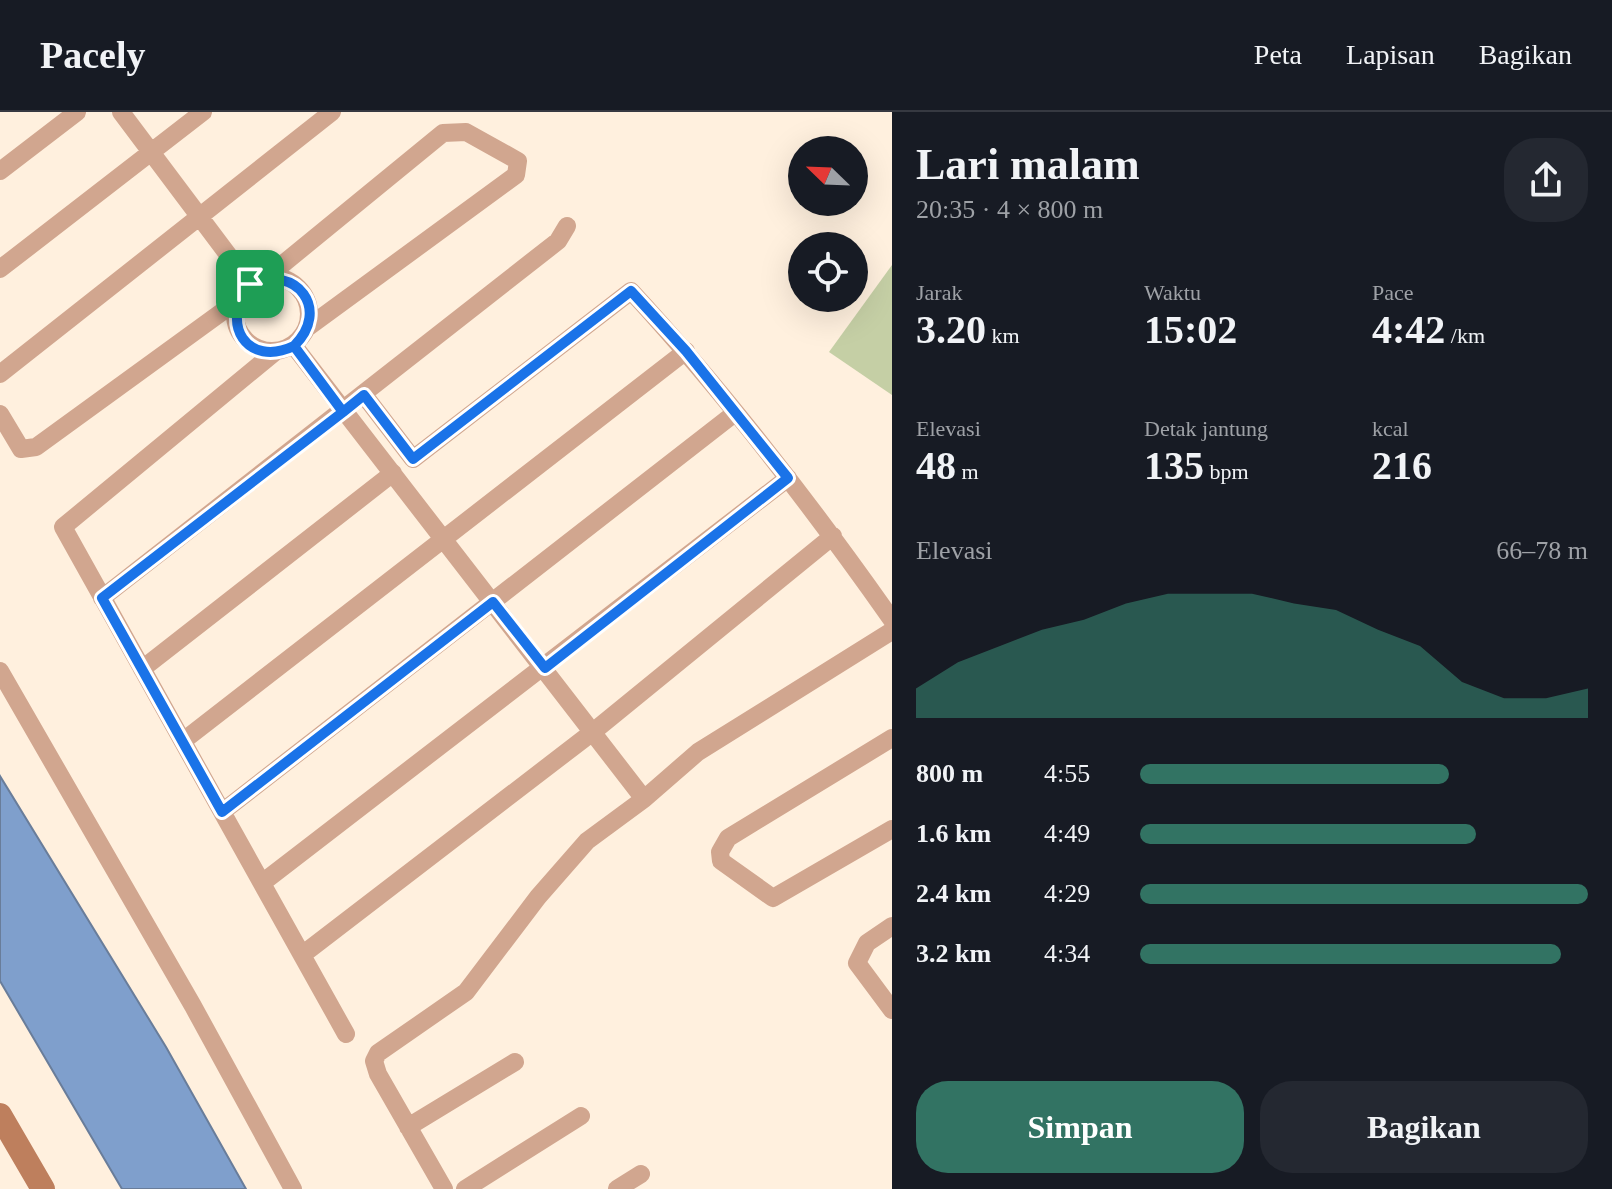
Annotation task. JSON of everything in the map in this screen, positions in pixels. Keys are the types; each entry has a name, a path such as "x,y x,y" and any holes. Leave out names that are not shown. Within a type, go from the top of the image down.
{"street":[{"path":"0,171 77,112"},
{"path":"121,112 199,218 259,280"},
{"path":"0,269 203,112"},
{"path":"0,374 332,112"},
{"path":"0,414 21,449 36,447 237,301 443,133 466,132 518,161 516,175 307,328 294,346 275,352 262,351 242,337 236,326 237,301"},
{"path":"102,598 558,241 567,226"},
{"path":"259,280 282,278 296,285 306,297 310,312 307,328"},
{"path":"364,395 413,459 631,291 686,351 788,478 892,620"},
{"path":"294,346 644,799"},
{"path":"183,741 686,351"},
{"path":"275,352 63,527 346,1034"},
{"path":"222,812 735,413"},
{"path":"142,669 393,473"},
{"path":"262,883 788,478"},
{"path":"302,955 594,731 833,536"},
{"path":"444,1189 375,1067 378,1053 459,1000 554,876 587,841 644,799 698,752 892,631"},
{"path":"0,671 193,1006 293,1189"},
{"path":"892,738 728,838 720,852 721,861 773,898 892,829"},
{"path":"892,926 867,943 857,963 892,1010"},
{"path":"408,1127 515,1062"},
{"path":"0,1115 43,1189"},
{"path":"465,1189 581,1116"},
{"path":"617,1189 641,1174"}],"green space":[{"path":"892,265 892,395 829,352 858,312 868,312 868,298"}],"water":[{"path":"0,776 166,1047 246,1189 122,1189 0,981"}],"route":[{"path":"250,284 237,301 235,313 236,326 242,337 262,351 275,352 294,346 343,412 102,598 222,812 493,602 545,668 788,478 686,351 631,291 413,459 364,395 343,412 303,360 294,346 307,328 310,312 306,297 296,285 282,278 267,277 250,284"}]}
